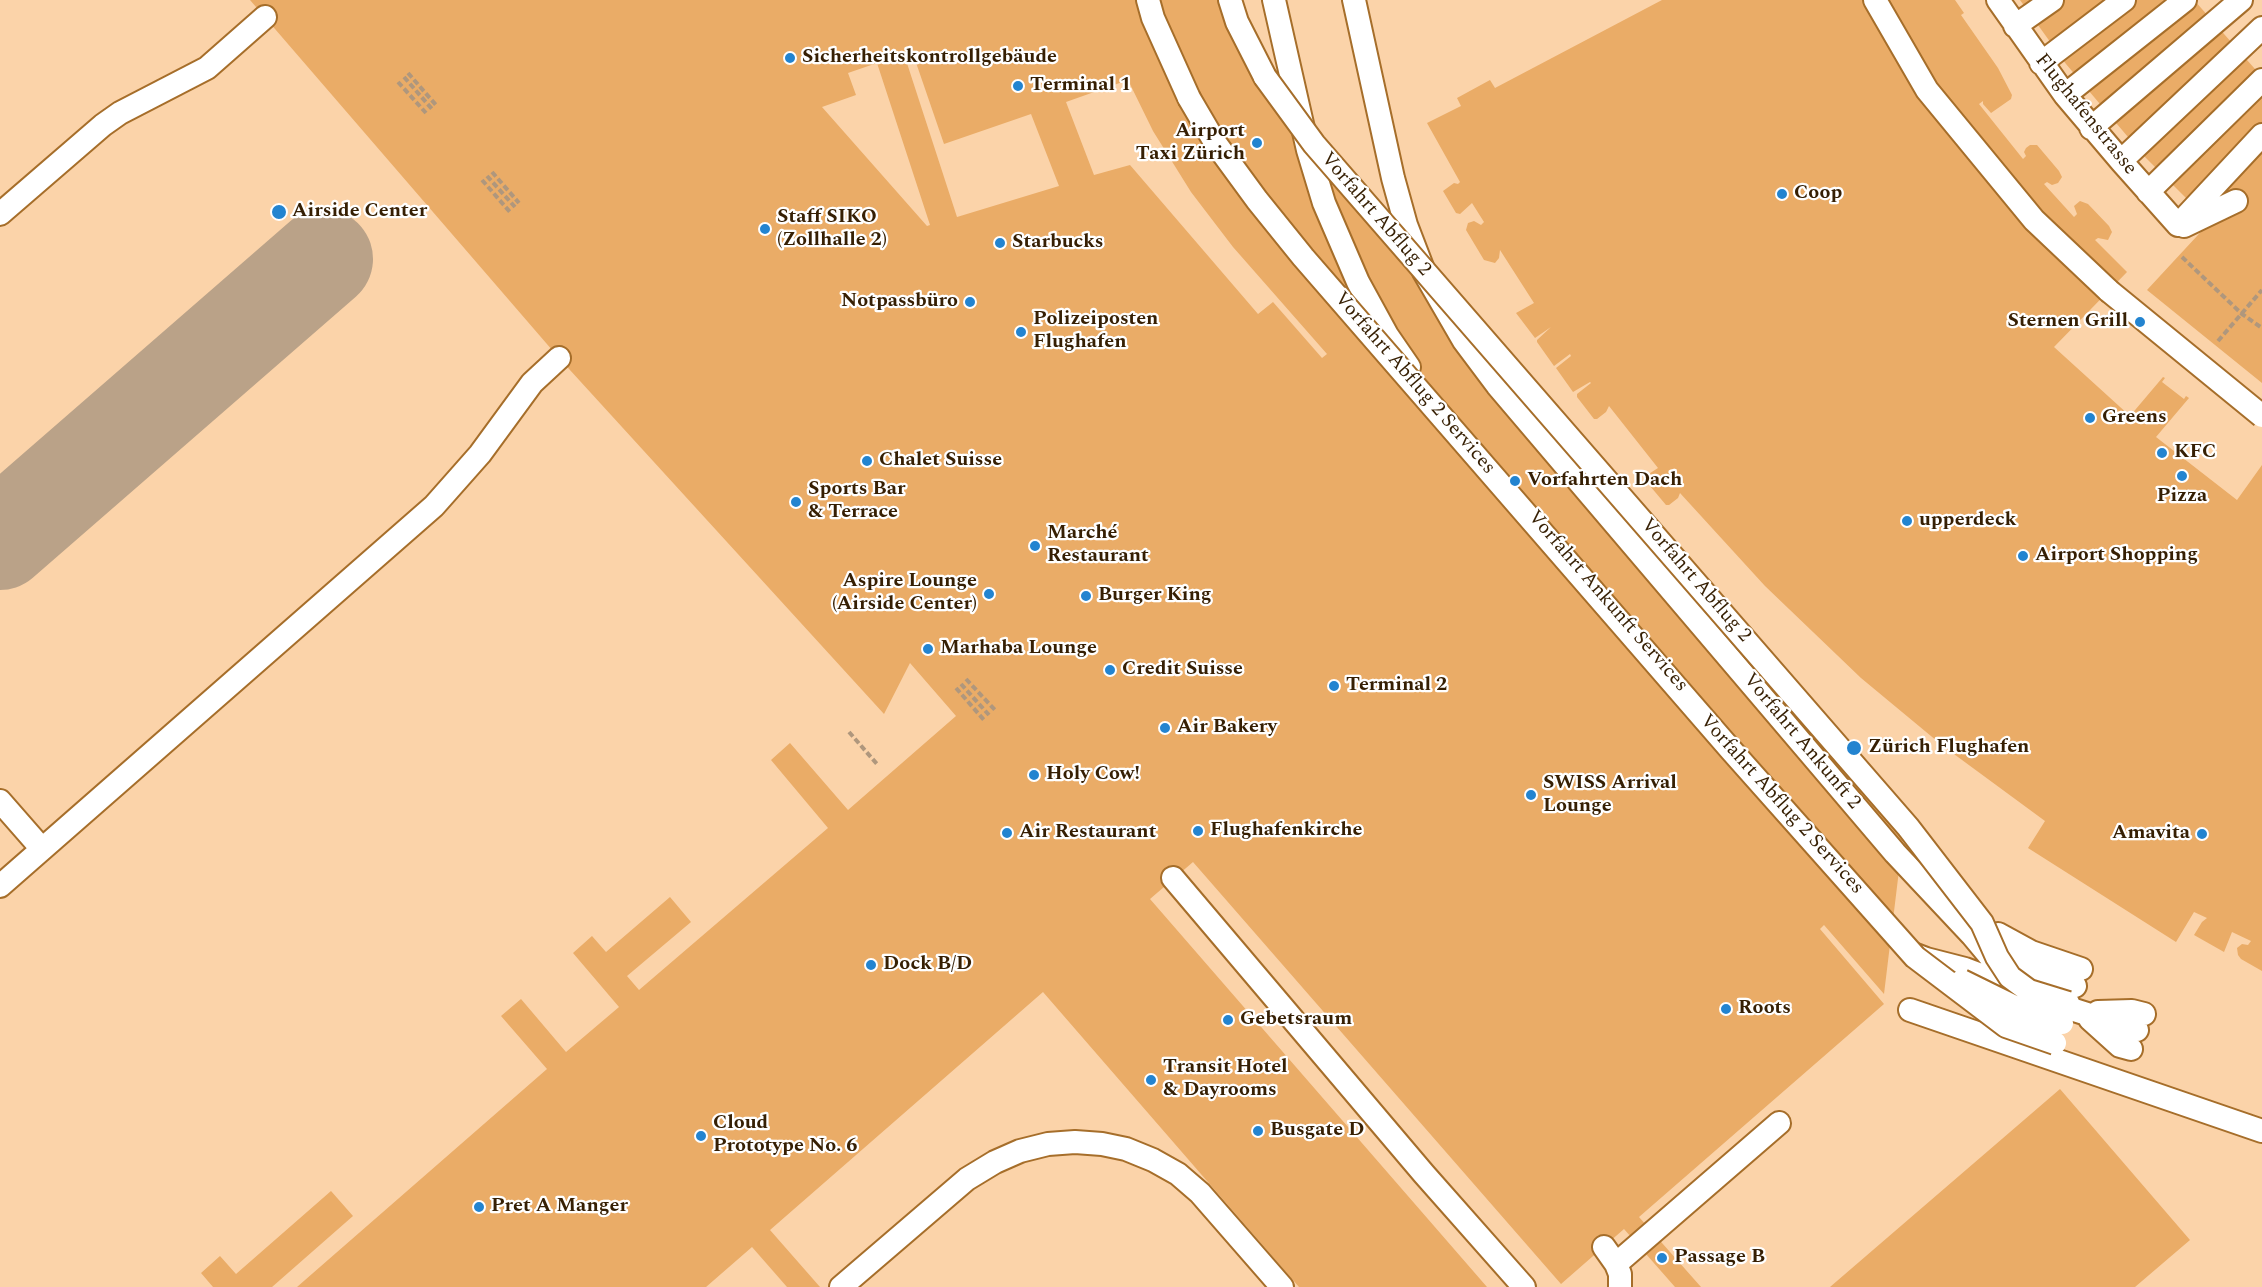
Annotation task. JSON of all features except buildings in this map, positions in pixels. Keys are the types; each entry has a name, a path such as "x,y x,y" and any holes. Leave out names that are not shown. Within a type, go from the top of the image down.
{"lane":[{"name":"Vorfahrt Abflug 2 Services","path":"1148,0 1153,18 1189,98 1216,144 1257,200 1303,257 1731,750 1915,957"},
{"name":"Vorfahrt Abflug 2","path":"1230,0 1237,22 1265,77 1314,144 1908,827 1982,923"},
{"name":"Vorfahrt Ankunft Services","path":"1274,0 1308,150 1334,230 1372,309 1428,395 1897,943 1926,959 1965,969 2031,993"},
{"name":"Vorfahrt Ankunft 2","path":"1354,0 1393,178 1406,225 1425,272 1450,319 1486,371 1907,867 1972,935 1998,966 2031,993"},
{"path":"1875,0 1927,90 2034,220 2109,291 2262,416"},
{"name":"Flughafenstrasse","path":"1998,0 2014,26 2091,128 2178,225"},
{"path":"2014,26 2052,0"},
{"path":"2041,63 2124,0"},
{"path":"2065,95 2185,0"},
{"path":"2091,128 2241,0"},
{"path":"0,214 103,125 120,113 207,68 264,17"},
{"path":"2121,161 2262,28"},
{"path":"2148,192 2262,80"},
{"path":"2236,201 2181,228 2178,225 2262,135"},
{"path":"0,886 434,506 480,454 532,383 558,358"},
{"path":"0,801 42,849"},
{"path":"1173,879 1424,1174 1524,1287"},
{"path":"1982,923 2003,968 2010,977 2031,993"},
{"path":"1982,923 2000,947 2020,966 2031,972 2070,1006"},
{"path":"1915,957 2006,1026 2070,1006"},
{"path":"1915,957 2015,1008 2070,1006"},
{"path":"1942,971 2005,984 2137,1031"},
{"path":"1910,1010 2262,1131"},
{"path":"1620,1287 1620,1274 1610,1256 1779,1123"},
{"path":"841,1287 967,1179 995,1162 1020,1151 1048,1144 1075,1142 1126,1149 1178,1174 1200,1193 1282,1287"}],"path":[{"path":"408,73 436,105"},
{"path":"404,78 432,109"},
{"path":"398,82 426,113"},
{"path":"487,176 517,205 492,172"},
{"path":"482,180 510,212"},
{"path":"2242,314 2262,328"},
{"path":"966,679 995,710"},
{"path":"961,684 989,716"},
{"path":"956,688 984,720"},
{"path":"849,732 877,764"}],"shaded area":[{"path":"0,0 2262,0 2262,1287 0,1287"}],"taxiway":[{"path":"0,540 323,259"}],"place":[{"name":"Sicherheitskontrollgebäude","path":"790,58"},
{"name":"Terminal 1","path":"1018,86"},
{"name":"Airport Taxi Zürich","path":"1257,143"},
{"name":"Coop","path":"1782,194"},
{"name":"Airside Center","path":"279,212"},
{"name":"Staff SIKO (Zollhalle 2)","path":"765,229"},
{"name":"Starbucks","path":"1000,243"},
{"name":"Notpassbüro","path":"970,302"},
{"name":"Sternen Grill","path":"2140,322"},
{"name":"Polizeiposten Flughafen","path":"1021,332"},
{"name":"Greens","path":"2090,418"},
{"name":"KFC","path":"2162,453"},
{"name":"Chalet Suisse","path":"867,461"},
{"name":"Pizza","path":"2182,476"},
{"name":"Vorfahrten Dach","path":"1515,481"},
{"name":"Sports Bar & Terrace","path":"796,502"},
{"name":"upperdeck","path":"1907,521"},
{"name":"Marché Restaurant","path":"1035,546"},
{"name":"Airport Shopping","path":"2023,556"},
{"name":"Aspire Lounge (Airside Center)","path":"989,594"},
{"name":"Burger King","path":"1086,596"},
{"name":"Marhaba Lounge","path":"928,649"},
{"name":"Credit Suisse","path":"1110,670"},
{"name":"Terminal 2","path":"1334,686"},
{"name":"Air Bakery","path":"1165,728"},
{"name":"Zürich Flughafen","path":"1854,748"},
{"name":"Holy Cow!","path":"1034,775"},
{"name":"SWISS Arrival Lounge","path":"1531,795"},
{"name":"Flughafenkirche","path":"1198,831"},
{"name":"Air Restaurant","path":"1007,833"},
{"name":"Amavita","path":"2202,834"},
{"name":"Dock B/D","path":"871,965"},
{"name":"Roots","path":"1726,1009"},
{"name":"Gebetsraum","path":"1228,1020"},
{"name":"Transit Hotel & Dayrooms","path":"1151,1080"},
{"name":"Busgate D","path":"1258,1131"},
{"name":"Cloud Prototype No. 6","path":"701,1136"},
{"name":"Pret A Manger","path":"479,1207"},
{"name":"Passage B","path":"1662,1258"}]}
